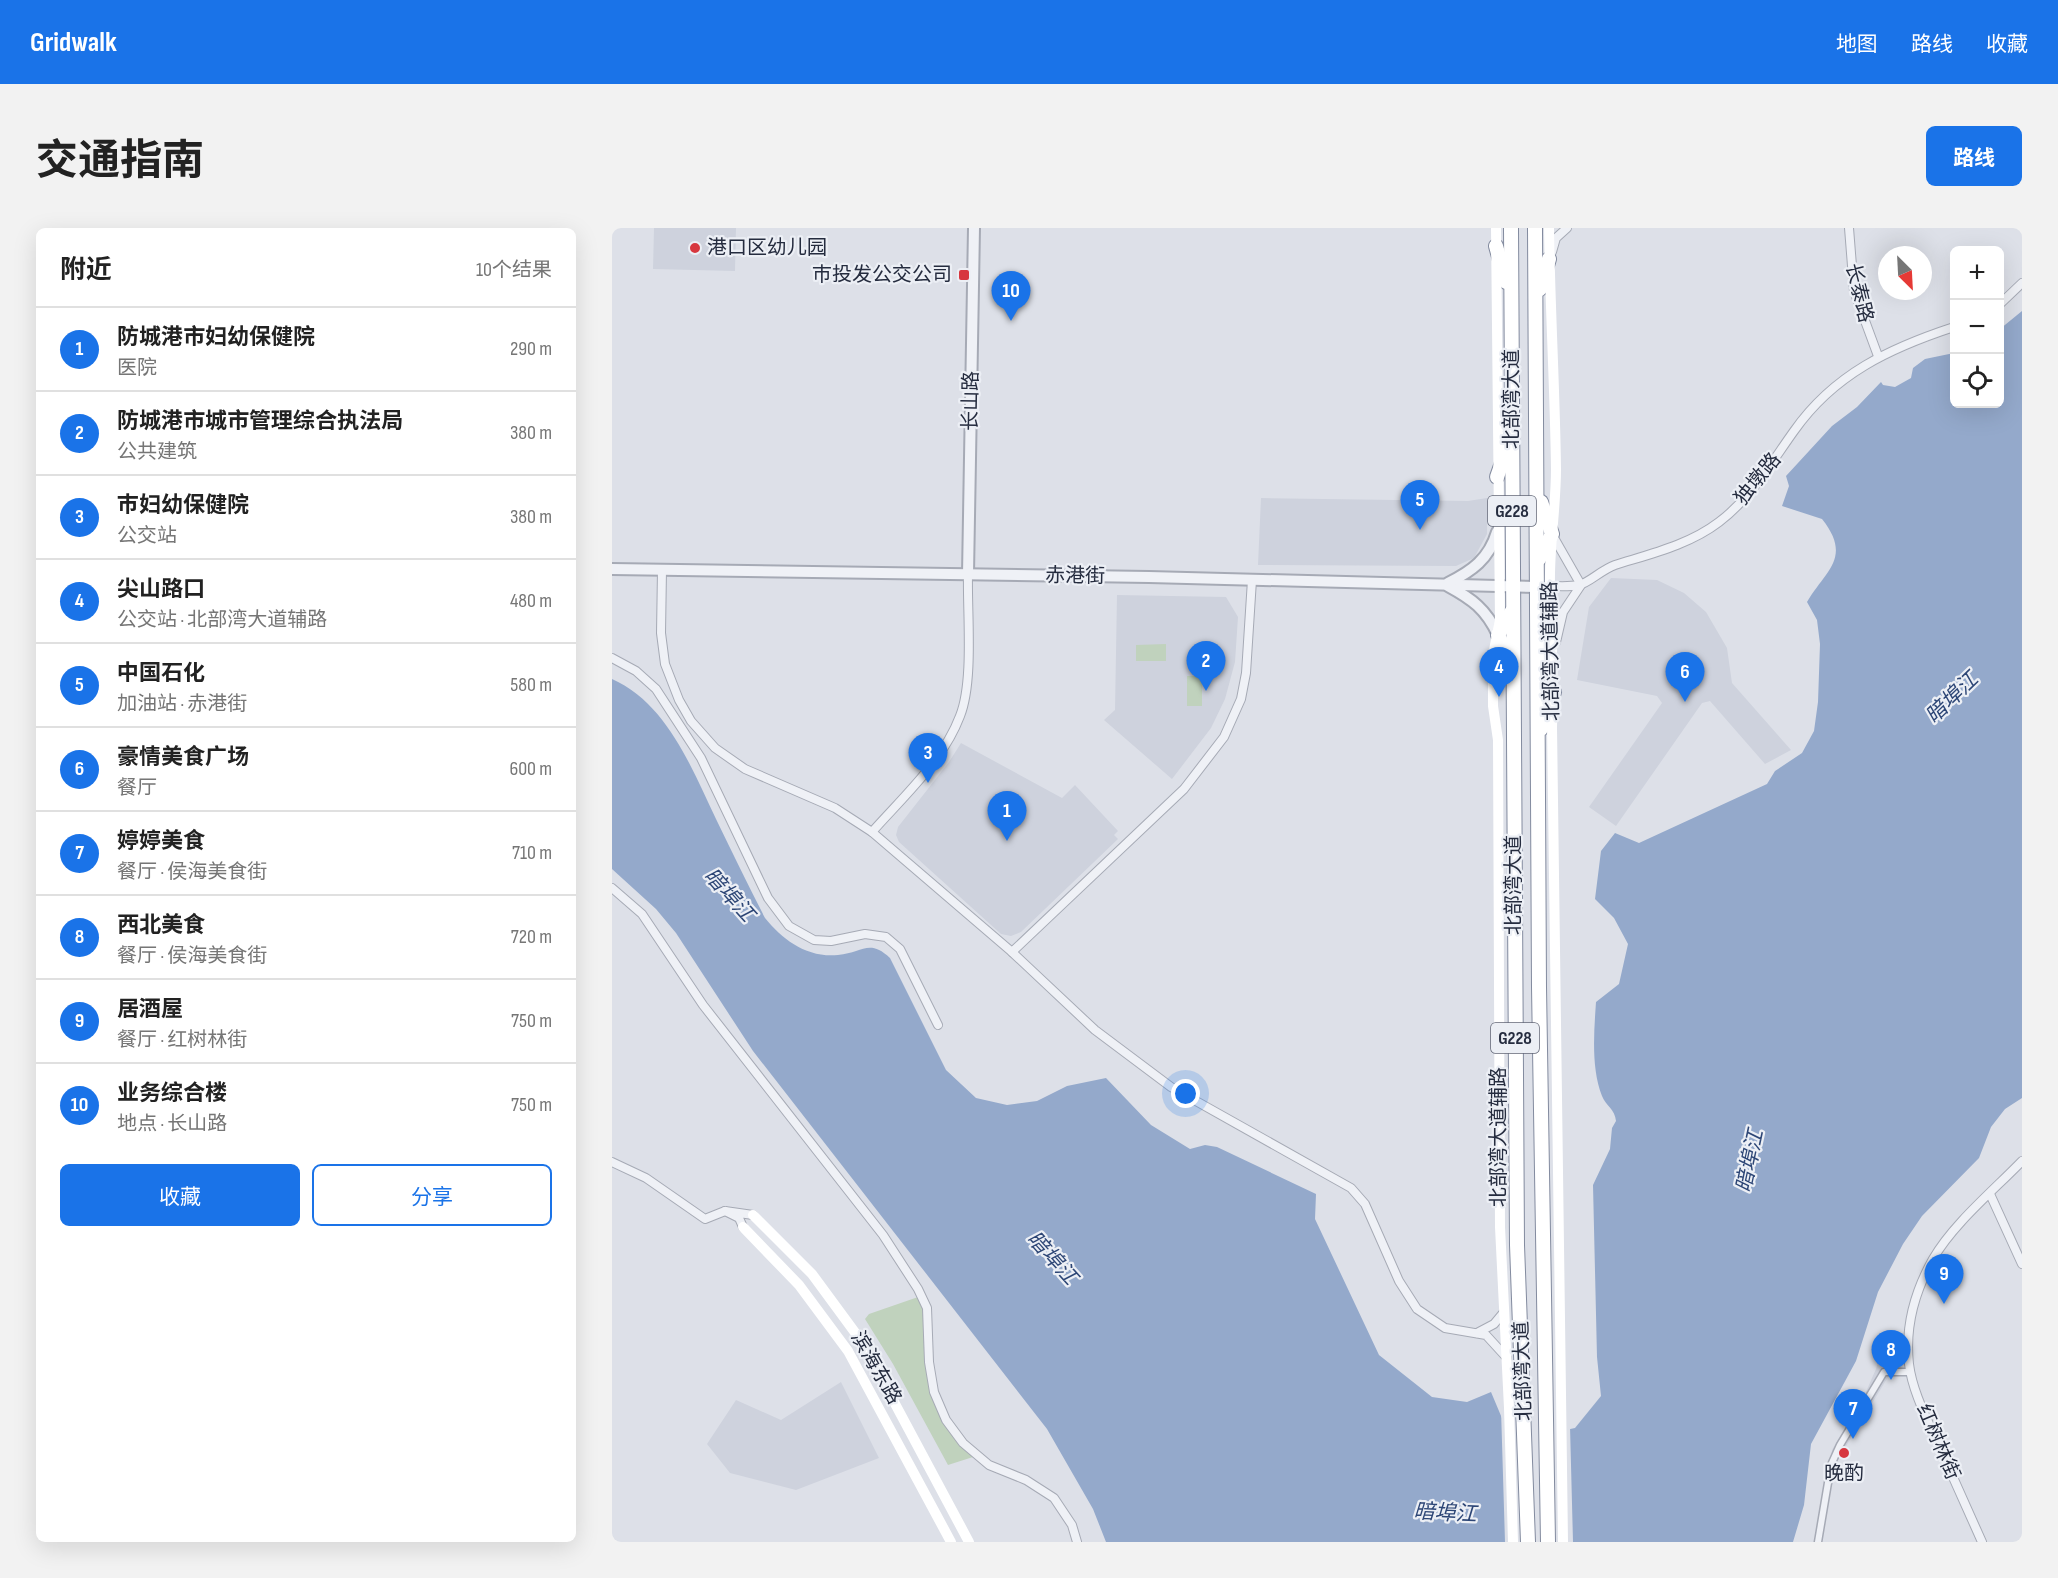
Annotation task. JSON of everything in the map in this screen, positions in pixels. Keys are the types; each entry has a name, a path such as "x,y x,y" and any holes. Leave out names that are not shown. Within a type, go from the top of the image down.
{"highway":[{"name":"北部湾大道","path":"1511,228 1517,1245 1525,1408 1528,1542"},
{"name":"北部湾大道","path":"1535,228 1537,564 1543,587 1538,739 1544,1407 1548,1542"},
{"path":"1496,246 1511,299"},
{"path":"1536,302 1550,259"},
{"path":"1497,477 1512,436"},
{"path":"1537,488 1552,534 1537,564"},
{"path":"1513,608 1498,635 1513,668"},
{"path":"1538,739 1554,692"}],"main road":[{"name":"北部湾大道辅路","path":"1496,228 1498,635 1493,655 1493,706 1498,740 1500,1205 1508,1359 1513,1542"},
{"name":"北部湾大道辅路","path":"1550,228 1556,516 1543,587 1554,658 1552,727 1563,1542"},
{"name":"滨海东路","path":"753,1215 812,1274 862,1342 969,1542"},
{"name":"滨海东路","path":"743,1227 799,1285 848,1351 951,1542"}],"street":[{"name":"长山路","path":"968,574 974,228"},
{"path":"1550,259 1556,238 1568,228"},
{"name":"长泰路","path":"1850,228 1849,255 1854,291 1878,356"},
{"path":"2004,300 2022,283"},
{"name":"独墩路","path":"1581,585 1602,570 1694,538 1719,523 1738,506 1772,465 1795,429 1821,400 1878,356 1917,339 1950,328"},
{"path":"1445,585 1469,572 1485,558 1493,547 1498,530"},
{"path":"1552,534 1558,550 1581,585"},
{"name":"赤港街","path":"612,569 968,574 1543,587"},
{"path":"662,570 661,633 665,664 679,700 691,721 715,747 744,769 825,803 872,832 1012,952 1095,1030 1171,1087 1351,1188 1365,1204 1402,1288 1417,1309 1445,1328 1477,1333 1492,1340 1508,1359"},
{"path":"872,832 934,762 961,714 966,688 968,574"},
{"path":"1012,952 1184,789 1224,737 1241,699 1246,674 1252,580"},
{"path":"1445,585 1474,600 1485,611 1498,635"},
{"path":"1543,587 1581,585"},
{"path":"1554,658 1557,628 1563,612 1581,585"},
{"path":"612,658 647,679 675,717 701,758 768,898 783,920 801,935 814,940 831,941 877,934 895,943 938,1025"},
{"path":"612,888 642,914 703,1005 876,1226 900,1262 927,1308 929,1362 934,1392 946,1420 957,1435 989,1465 1026,1480 1054,1498 1072,1525 1077,1542"},
{"name":"红树林街","path":"1982,1542 1922,1408 1910,1372 1910,1324 1918,1291 1934,1257 2022,1161"},
{"path":"612,1162 646,1178 705,1219 725,1211 753,1215"},
{"path":"1990,1194 2022,1264"},
{"path":"725,1211 738,1218 743,1227"},
{"path":"1477,1333 1494,1324 1504,1312"},
{"path":"1818,1542 1832,1465 1840,1445 1884,1372 1910,1372"}],"shaded area":[{"name":"港口区幼儿园","path":"654,228 736,228 735,271 653,269"},
{"path":"1261,498 1468,501 1487,498 1487,534 1474,558 1456,566 1258,565"},
{"path":"1611,578 1657,580 1684,593 1706,612 1727,648 1732,683 1791,750 1765,764 1710,701 1702,703 1616,826 1589,807 1662,703 1657,696 1577,680 1589,607"},
{"path":"1117,595 1226,597 1238,617 1235,662 1225,699 1211,728 1172,779 1104,720 1115,710"},
{"path":"961,743 1062,798 1075,785 1118,831 1114,835 1118,839 1021,932 1011,936 1001,934 899,842 896,835 898,827 949,762"},
{"path":"1883,1345 1902,1347 1900,1376 1888,1377 1834,1466 1820,1542 1832,1450 1865,1394"},
{"path":"841,1382 879,1458 796,1490 730,1473 707,1444 736,1400 781,1420"}],"green space":[{"path":"1166,644 1166,661 1136,661 1136,645"},
{"path":"1187,676 1202,676 1202,706 1187,706"},
{"path":"921,1296 927,1321 929,1371 933,1394 950,1427 973,1457 948,1465 893,1364 865,1319 869,1314"}],"water":[{"name":"暗埠江","path":"2022,311 2022,1098 2005,1109 1991,1127 1979,1158 1922,1216 1903,1244 1878,1292 1856,1361 1811,1444 1804,1505 1793,1542 1106,1542 1093,1509 1047,1429 753,1051 676,933 656,909 612,869 612,679 631,690 648,704 676,739 765,918 788,940 816,954 838,955 865,948 883,952 890,958 946,1070 976,1098 1007,1105 1037,1101 1067,1086 1106,1078 1151,1125 1190,1149 1205,1145 1217,1147 1316,1194 1315,1219 1379,1355 1432,1397 1467,1402 1491,1392 1504,1423 1523,1439 1575,1428 1601,1396 1597,1357 1593,1185 1610,1149 1612,1128 1616,1121 1614,1113 1602,1096 1596,1074 1594,1050 1596,1002 1619,984 1628,944 1614,918 1595,899 1601,851 1615,833 1639,843 1767,784 1775,771 1802,753 1814,731 1818,702 1820,644 1817,620 1807,602 1833,564 1836,554 1831,532 1822,519 1782,506 1789,486 1786,476 1832,426 1857,407 1881,382 1883,385 1895,387 1911,378 1913,368 1925,359 1950,354 1950,408 2004,408 2004,326"}],"pier":[{"path":"1501,1409 1507,1421 1524,1436 1570,1426 1573,1542 1505,1542"}],"place":[{"name":"港口区幼儿园","path":"695,248"},
{"name":"巿投发公交公司","path":"964,275"},
{"name":"业务综合楼","path":"1011,321"},
{"name":"中国石化","path":"1420,530"},
{"name":"防城港市城市管理综合执法局","path":"1206,691"},
{"name":"尖山路口","path":"1499,697"},
{"name":"豪情美食广场","path":"1685,702"},
{"name":"巿妇幼保健院","path":"928,783"},
{"name":"防城港市妇幼保健院","path":"1007,841"},
{"name":"居酒屋","path":"1944,1304"},
{"name":"西北美食","path":"1891,1380"},
{"name":"婷婷美食","path":"1853,1439"},
{"name":"晚酌","path":"1844,1453"}]}
